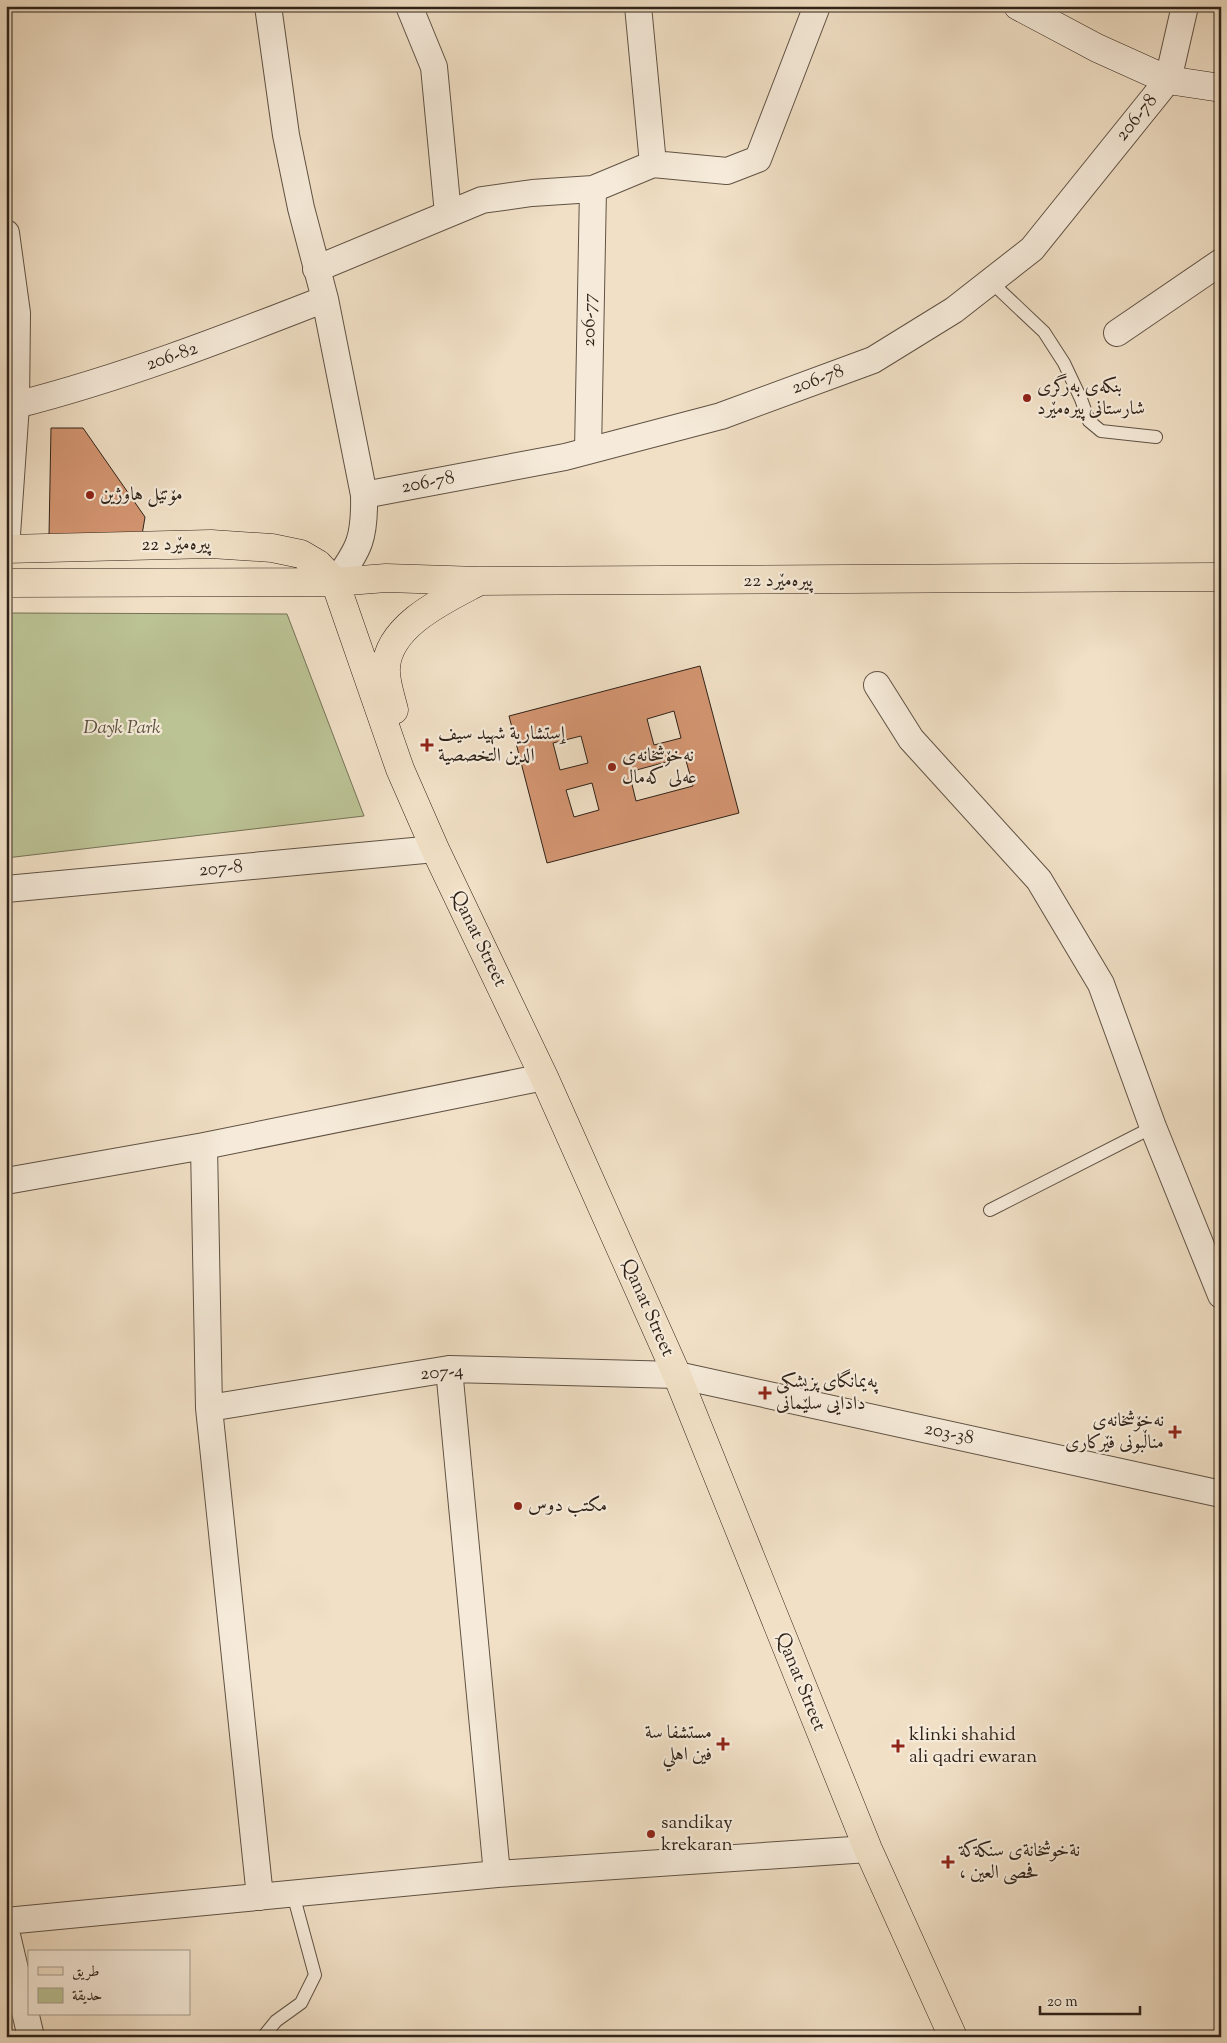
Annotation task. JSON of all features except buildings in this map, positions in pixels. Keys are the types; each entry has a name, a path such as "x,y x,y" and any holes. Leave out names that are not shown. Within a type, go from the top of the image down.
{"main road":[{"name":"22 پیرەمێرد","path":"6,549 211,544 272,548 301,554 318,564 335,582"},
{"name":"22 پیرەمێرد","path":"6,583 335,582 386,578 479,581 1221,578"},
{"path":"400,770 404,754 402,738 389,688 386,667 392,648 404,630 418,617 437,604 479,581"},
{"name":"Qanat Street","path":"335,582 400,770 435,850 544,1077 677,1375 868,1849 953,2037"}],"street":[{"path":"268,6 286,135 324,299 364,495 365,522 359,545 335,582"},
{"path":"409,6 434,67 448,214"},
{"path":"638,6 653,164"},
{"path":"316,269 482,200 532,193 594,189 653,164 727,171 758,159 817,6"},
{"path":"1018,6 1097,48 1168,80 1221,88"},
{"path":"1168,80 1185,6"},
{"name":"206-78","path":"364,495 565,457 721,416 873,360 954,310 1032,249 1168,80"},
{"name":"206-77","path":"588,451 594,189"},
{"path":"6,232 16,405 6,549"},
{"path":"1117,333 1221,262"},
{"name":"206-82","path":"16,405 76,390 178,356 324,299"},
{"path":"878,685 912,739 1039,880 1101,984 1153,1127 1221,1295"},
{"name":"207-8","path":"6,889 435,850"},
{"path":"6,1181 204,1146 544,1077"},
{"path":"204,1146 209,1408 260,1897"},
{"path":"449,1370 497,1874"},
{"name":"207-4","path":"209,1408 449,1370 677,1375"},
{"name":"203-38","path":"677,1375 1221,1494"},
{"path":"1221,1483 1221,1494"},
{"path":"6,1921 497,1874 868,1849"},
{"path":"6,1931 31,2037"}],"lane":[{"path":"990,281 1044,332 1064,363 1089,421 1101,431 1156,437"},
{"path":"990,1210 1153,1127"},
{"path":"263,2037 276,2020 301,2004 314,1975 292,1894"}],"green space":[{"name":"Dayk Park","path":"6,613 287,614 364,816 6,858"}],"place":[{"name":"بنکەی بەرگری شارستانی پیرەمێرد","path":"1027,398"},
{"name":"مۆتێل هاوژین","path":"90,495"},
{"name":"ٳستشارية شهيد سیف الدين التخصصية","path":"427,745"},
{"name":"نەخۆشخانەی عەلی کەمال","path":"612,767"},
{"name":"پەیمانگای پزیشکی دادایی سلێمانی","path":"765,1393"},
{"name":"نەخۆشخانەی مناڵبونی فێرکاری","path":"1175,1432"},
{"name":"مكتب دوس","path":"518,1506"},
{"name":"مستشفا سة فين اهلي","path":"723,1744"},
{"name":"klinki shahid ali qadri ewaran","path":"898,1746"},
{"name":"sandikay krekaran","path":"651,1834"},
{"name":"نةخوشخانةى سنكةكة ، فحصى العين","path":"948,1862"}]}
